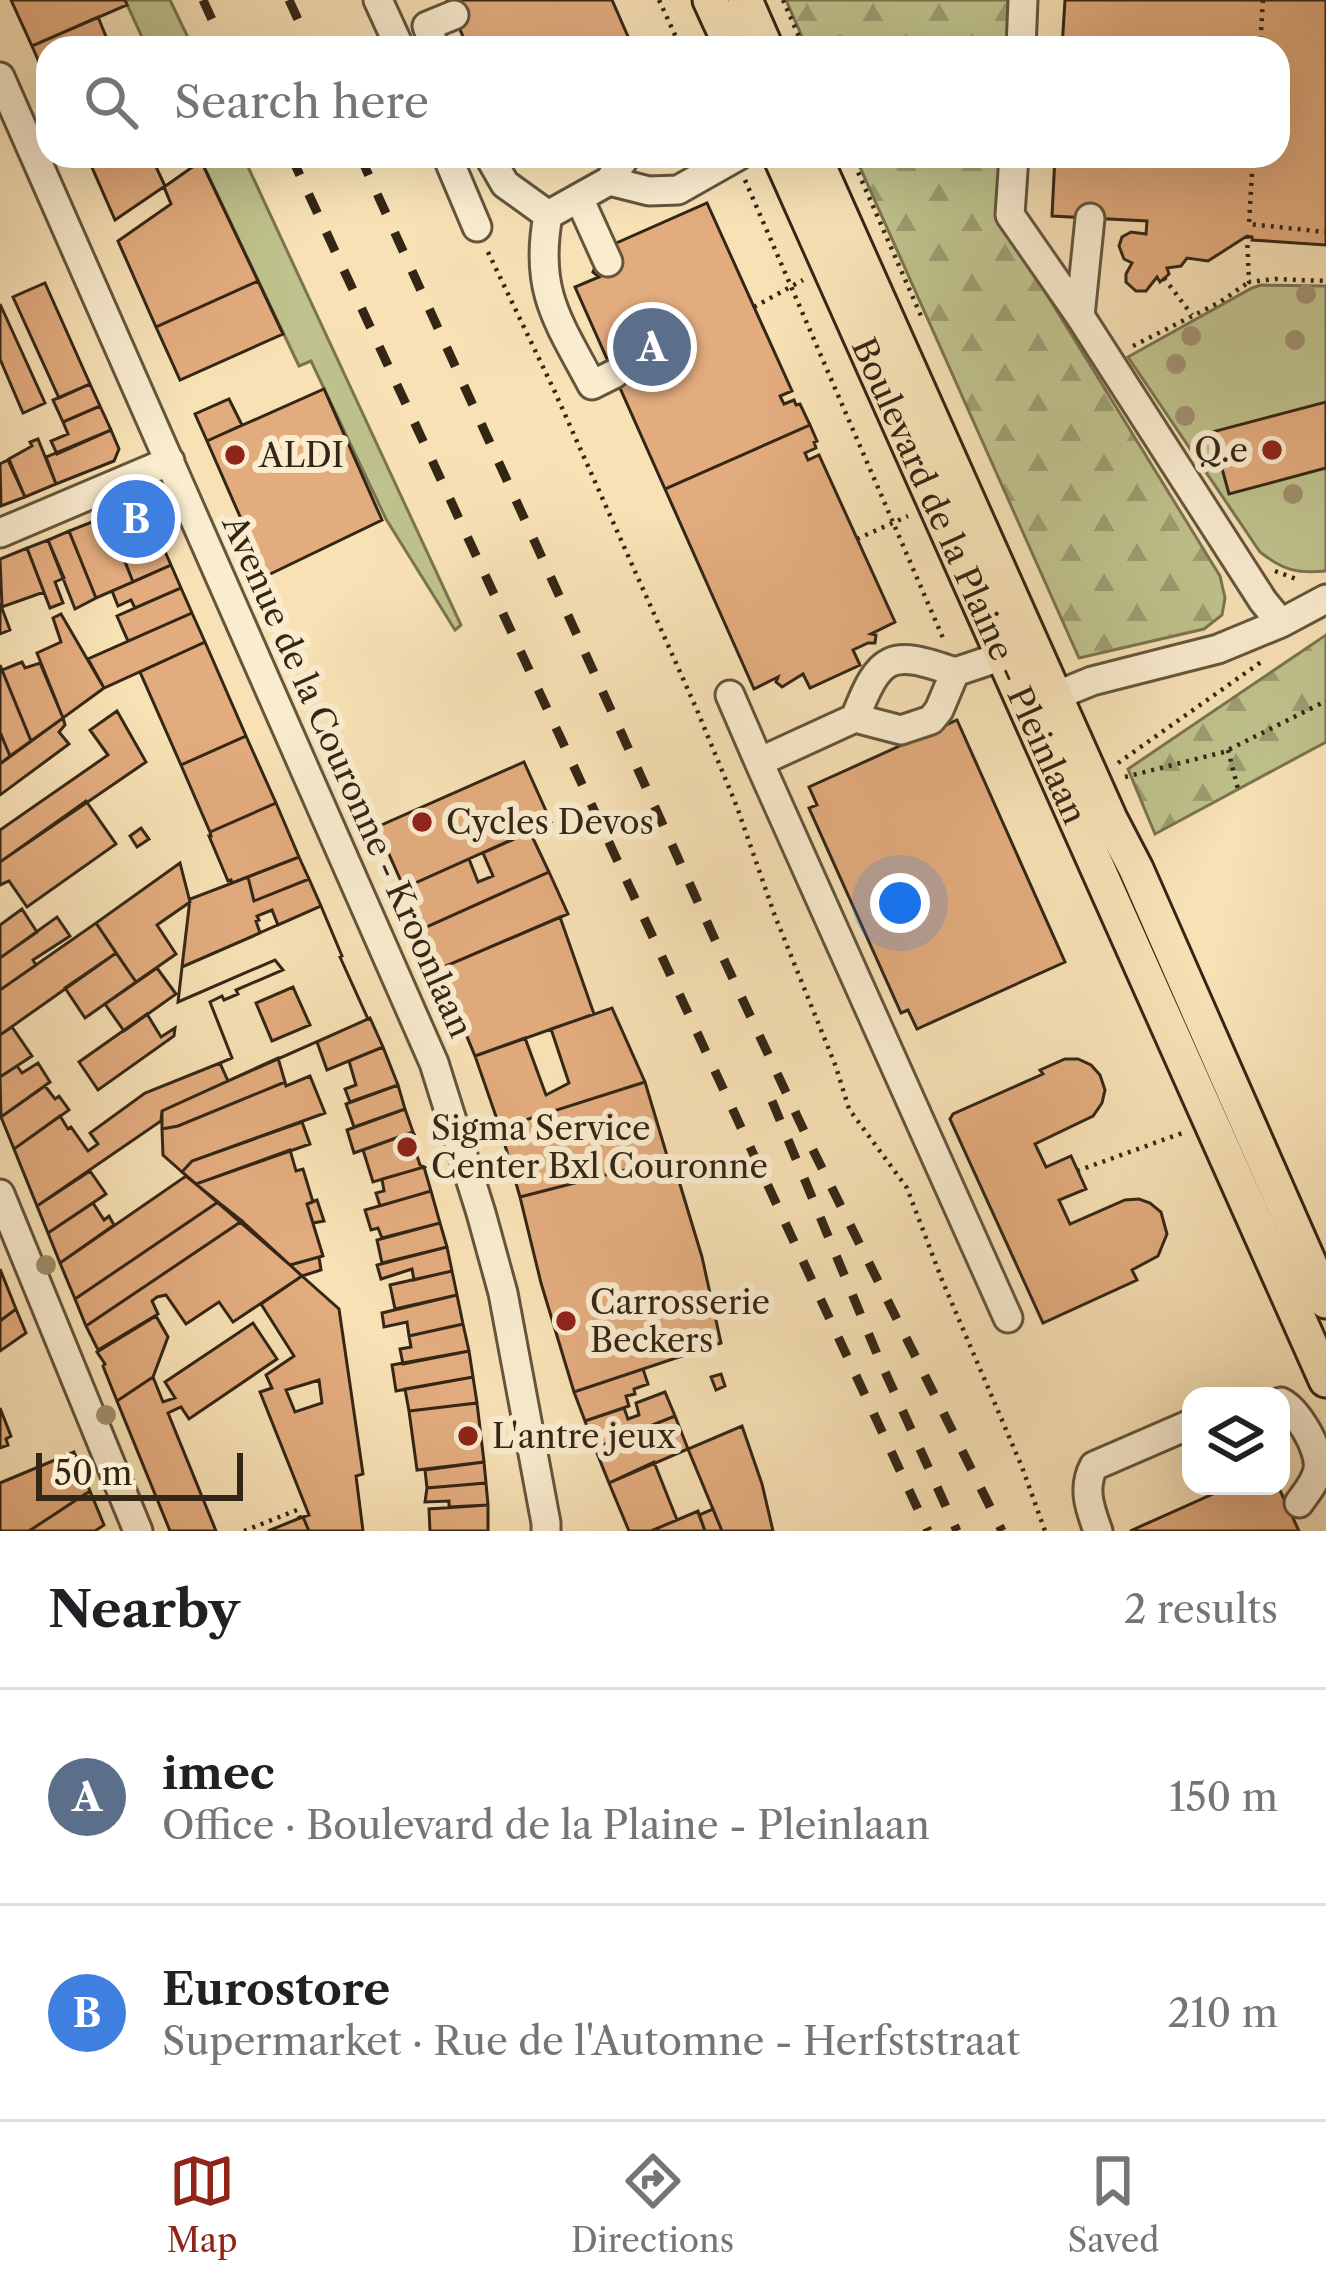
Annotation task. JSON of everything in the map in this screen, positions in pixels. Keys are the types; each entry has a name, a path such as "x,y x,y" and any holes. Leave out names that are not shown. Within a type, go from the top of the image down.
{"main road":[{"path":"710,0 726,36"},
{"path":"745,0 761,36"},
{"name":"Boulevard de la Plaine - Pleinlaan","path":"785,168 1003,656 1041,702"},
{"name":"Boulevard de la Plaine - Pleinlaan","path":"819,168 1041,702 1136,869 1174,1002 1326,1380"},
{"name":"Boulevard de la Plaine - Pleinlaan","path":"1174,1002 1326,1301"}],"street":[{"path":"378,0 394,36"},
{"path":"1022,36 1023,0"},
{"path":"431,36 427,26 454,15"},
{"name":"Avenue de la Couronne - Kroonlaan","path":"0,77 7,111 170,461 434,1063 502,1293 548,1528"},
{"path":"452,168 477,226"},
{"path":"496,168 505,184 548,215"},
{"path":"548,215 609,181 618,168"},
{"path":"609,181 649,191 678,190 718,168"},
{"path":"1013,168 1010,215 1281,623"},
{"path":"579,198 608,262"},
{"path":"548,215 542,250 550,305 592,385 614,374"},
{"path":"1080,316 1090,218"},
{"path":"0,532 170,461"},
{"path":"1041,702 1092,681 1218,649 1326,598"},
{"path":"855,718 878,669 889,662 917,659 956,672 1003,656"},
{"path":"759,762 855,718 902,730 932,720 956,672"},
{"path":"730,695 1008,1318"},
{"path":"0,1194 138,1531"},
{"path":"1290,1406 1316,1427 1318,1467 1299,1503"},
{"path":"1098,1531 1087,1488 1094,1466 1182,1428"}],"path":[{"path":"659,0 676,36"},
{"path":"783,0 799,36"},
{"path":"1261,36 1263,0"},
{"path":"739,168 956,672"},
{"path":"1252,168 1249,224 1326,232"},
{"path":"477,226 697,710 849,1109 907,1189 1045,1531"},
{"path":"1246,236 1249,282"},
{"path":"754,307 808,277"},
{"path":"1164,278 1192,315"},
{"path":"1120,352 1220,302 1249,282 1326,280"},
{"path":"857,539 913,514"},
{"path":"1118,763 1275,652 1281,623"},
{"path":"1125,777 1228,750 1326,701"},
{"path":"1228,750 1239,793"},
{"path":"1077,1171 1190,1130"},
{"path":"244,1531 297,1510 300,1518"}],"green space":[{"path":"125,0 170,0 187,36 142,36"},
{"path":"786,0 1008,0 1007,36 802,36"},
{"path":"205,168 249,168 461,625 455,630 386,519 311,361 299,366"},
{"path":"860,168 1005,168 1004,225 1220,576 1225,598 1222,615 1204,629 1079,658"},
{"path":"1261,285 1326,286 1326,571 1291,569 1260,552 1128,357"},
{"path":"1326,635 1326,742 1155,834 1128,769"}],"building":[{"path":"11,0 125,0 127,5 55,36 36,36 32,46"},
{"path":"447,0 612,0 628,36 463,36"},
{"path":"1065,0 1326,0 1326,245 1247,236 1208,261 1187,258 1181,266 1167,268 1169,274 1160,282 1157,277 1146,291 1136,291 1126,282 1132,263 1124,259 1119,246 1131,232 1146,234 1147,221 1052,216 1054,168 1290,168 1290,36 1063,36"},
{"path":"98,17 106,36 55,36"},
{"path":"92,168 157,168 165,186 115,220"},
{"path":"191,168 204,168 258,281 156,327 118,241 171,204 164,187"},
{"path":"707,203 792,391 780,396 784,404 794,400 800,404 810,425 665,489 575,287 599,277 593,272 595,267 618,257 612,245"},
{"path":"258,281 283,334 180,380 156,327"},
{"path":"45,283 90,384 59,398 13,297"},
{"path":"0,304 45,403 23,413 0,359"},
{"path":"90,384 100,406 63,422 53,400"},
{"path":"324,389 382,520 266,576 207,441"},
{"path":"229,399 242,425 207,441 195,414"},
{"name":"Q.e","path":"1326,402 1326,468 1229,494 1212,432"},
{"path":"100,406 111,430 57,454 51,441 68,434 63,422"},
{"path":"810,425 817,441 816,448 805,453 808,460 819,455 895,622 871,634 876,635 875,643 853,650 860,665 810,688 803,674 782,687 776,682 778,677 754,689 665,489"},
{"path":"111,430 119,449 114,461 56,484 46,457"},
{"path":"38,439 56,484 25,497 9,459"},
{"path":"8,460 25,497 1,506 0,464"},
{"path":"135,505 146,510 171,565 133,582 107,516"},
{"path":"107,516 133,582 96,598 69,531"},
{"path":"69,531 96,598 75,609 48,540"},
{"path":"48,540 64,578 55,582 63,603 50,608 27,548"},
{"path":"27,548 44,592 2,607 0,559"},
{"path":"171,565 181,588 135,608 131,600 118,606 112,591"},
{"path":"181,588 192,613 128,641 117,616"},
{"path":"0,603 10,630 0,634"},
{"path":"192,613 205,642 104,688 88,659"},
{"path":"61,614 104,688 63,718 37,653 61,642 53,618"},
{"path":"205,642 246,736 181,765 140,672"},
{"path":"22,662 25,668 40,663 63,718 31,741 2,670"},
{"path":"0,665 31,741 10,756 0,732"},
{"path":"117,711 146,762 0,862 0,830 108,755 90,730"},
{"path":"63,718 65,725 59,732 69,744 0,795 0,764"},
{"path":"957,720 1065,962 917,1029 908,1010 901,1013 809,808 817,805 809,787"},
{"path":"0,732 10,756 0,764"},
{"path":"246,736 276,803 210,832 181,765"},
{"path":"524,762 551,822 404,888 377,827"},
{"path":"86,801 116,844 27,907 9,881 0,885 0,862"},
{"path":"276,803 299,857 228,881 210,832"},
{"path":"141,828 149,839 137,847 130,836"},
{"path":"530,832 549,872 422,929 404,888 469,859 478,882 493,876 483,853"},
{"path":"299,857 309,879 254,901 248,877"},
{"path":"180,863 190,902 157,925 176,954 136,982 96,923"},
{"path":"549,872 568,914 439,969 422,929"},
{"path":"248,877 254,901 309,879 321,906 278,925 272,910 257,916 260,933 182,967 190,899"},
{"path":"321,906 368,1019 228,1081 220,1063 232,1058 210,1002 238,994 236,990 283,970 275,960 178,1002 182,967","holes":["293,987 310,1025 272,1041 256,1003"]},
{"path":"321,906 368,1019 228,1081 220,1063 232,1058 210,1002 238,994 236,990 283,970 275,960 178,1002 182,967"},
{"path":"22,909 37,932 0,958 0,925"},
{"path":"57,917 70,936 0,990 0,958"},
{"path":"560,917 594,1014 475,1056 439,969"},
{"path":"96,923 116,953 0,1035 0,990"},
{"path":"116,953 136,982 85,1018 65,988"},
{"path":"157,968 176,994 124,1031 105,1004"},
{"path":"612,1008 645,1082 500,1128 475,1056 525,1038 546,1095 569,1083 551,1029"},
{"path":"147,1014 161,1037 175,1028 174,1036 98,1090 79,1062"},
{"path":"370,1018 383,1047 327,1070 317,1042"},
{"path":"12,1027 32,1056 0,1077 0,1035"},
{"path":"383,1047 398,1085 350,1102 345,1089 356,1085 349,1061"},
{"path":"278,1058 285,1082 162,1129 162,1111"},
{"path":"1065,1059 1091,1065 1105,1090 1093,1116 1035,1144 1046,1167 1071,1156 1086,1189 1059,1200 1070,1224 1125,1200 1139,1199 1161,1212 1167,1234 1158,1256 1132,1270 1137,1280 1043,1323 950,1119"},
{"path":"38,1063 50,1082 1,1117 0,1077 17,1066 22,1073"},
{"path":"220,1063 228,1081 162,1111 161,1121 37,1206 14,1149 60,1116 88,1151 98,1144 90,1133 145,1093"},
{"path":"310,1076 325,1113 192,1161 182,1172 163,1155 162,1129"},
{"path":"645,1082 668,1159 520,1197 500,1128"},
{"path":"398,1085 405,1109 354,1127 346,1104"},
{"path":"45,1086 69,1110 14,1149 1,1117"},
{"path":"405,1109 413,1132 354,1153 347,1130"},
{"path":"302,1122 310,1144 196,1184 182,1172 192,1161"},
{"path":"413,1132 410,1135 424,1167 373,1182 363,1150"},
{"path":"290,1150 296,1171 303,1169 313,1202 307,1204 323,1256 290,1265 196,1184"},
{"path":"672,1158 702,1257 721,1343 574,1392 520,1197"},
{"path":"424,1167 431,1191 380,1206 376,1193 384,1191 382,1179"},
{"path":"90,1171 106,1194 48,1233 37,1206"},
{"path":"186,1176 218,1202 75,1299 60,1263"},
{"path":"431,1191 440,1223 382,1238 378,1228 371,1230 365,1210"},
{"path":"317,1200 324,1221 313,1223 307,1204"},
{"path":"218,1202 242,1221 86,1326 75,1299"},
{"path":"93,1203 104,1220 109,1216 114,1225 60,1263 48,1233"},
{"path":"242,1221 302,1276 233,1322 219,1302 186,1324 166,1295 157,1297 152,1301 158,1314 98,1350 86,1326"},
{"path":"440,1223 447,1247 382,1263 377,1240"},
{"path":"447,1247 452,1271 414,1280 412,1269 381,1279 377,1265"},
{"path":"319,1257 321,1270 302,1276 290,1265"},
{"path":"0,1269 16,1309 0,1321"},
{"path":"452,1271 457,1295 395,1309 390,1285"},
{"path":"302,1276 339,1309 363,1474 356,1476 363,1531 309,1531 303,1517 309,1515 260,1392 272,1388 266,1375 294,1356 261,1304","holes":["319,1380 322,1403 295,1412 286,1390"]},
{"path":"457,1295 463,1324 409,1336 407,1322 384,1327 382,1313"},
{"path":"16,1309 26,1333 0,1351 0,1321"},
{"path":"156,1316 168,1337 153,1377 117,1401 97,1352"},
{"path":"253,1323 277,1359 189,1419 181,1407 168,1413 216,1531 170,1531 117,1401 153,1377 163,1402 175,1398 165,1382"},
{"path":"463,1324 469,1351 403,1364 400,1349 411,1347 409,1336"},
{"path":"469,1351 473,1377 396,1391 392,1365"},
{"path":"643,1369 648,1384 626,1396 629,1406 585,1421 574,1392"},
{"path":"721,1374 725,1386 716,1390 711,1377"},
{"path":"473,1377 477,1403 409,1411 405,1389"},
{"path":"665,1392 675,1416 595,1448 585,1421 624,1408 628,1419 639,1415 636,1403"},
{"path":"477,1403 484,1462 417,1470 409,1411"},
{"path":"0,1408 11,1436 6,1439 8,1445 0,1448"},
{"path":"675,1416 688,1449 609,1483 595,1448"},
{"path":"742,1426 773,1531 722,1531 688,1449"},
{"path":"74,1452 90,1491 29,1531 0,1531 0,1483"},
{"path":"484,1462 486,1483 427,1488 425,1470"},
{"path":"654,1462 677,1520 651,1531 629,1531 609,1483"},
{"path":"486,1483 488,1505 449,1507 449,1501 425,1502 427,1488"},
{"path":"90,1491 104,1525 95,1531 29,1531"},
{"path":"1211,1495 1282,1495 1299,1531 1130,1531"},
{"path":"488,1505 488,1531 430,1531 429,1509"},
{"path":"713,1509 722,1531 705,1531 699,1515"},
{"path":"698,1511 705,1531 651,1531 677,1520"},
{"path":"300,1518 309,1531 268,1531"}],"railway":[{"path":"203,0 220,36"},
{"path":"289,0 306,36"},
{"path":"297,168 928,1531"},
{"path":"365,168 726,964 1002,1531"},
{"path":"772,1101 957,1531"}],"place":[{"name":"imec","path":"652,347"},
{"name":"Q.e","path":"1272,450"},
{"name":"ALDI","path":"235,455"},
{"name":"Eurostore","path":"136,519"},
{"name":"Cycles Devos","path":"422,822"},
{"name":"Sigma Service Center Bxl Couronne","path":"407,1147"},
{"name":"Carrosserie Beckers","path":"566,1321"},
{"name":"L'antre jeux","path":"468,1436"}]}
